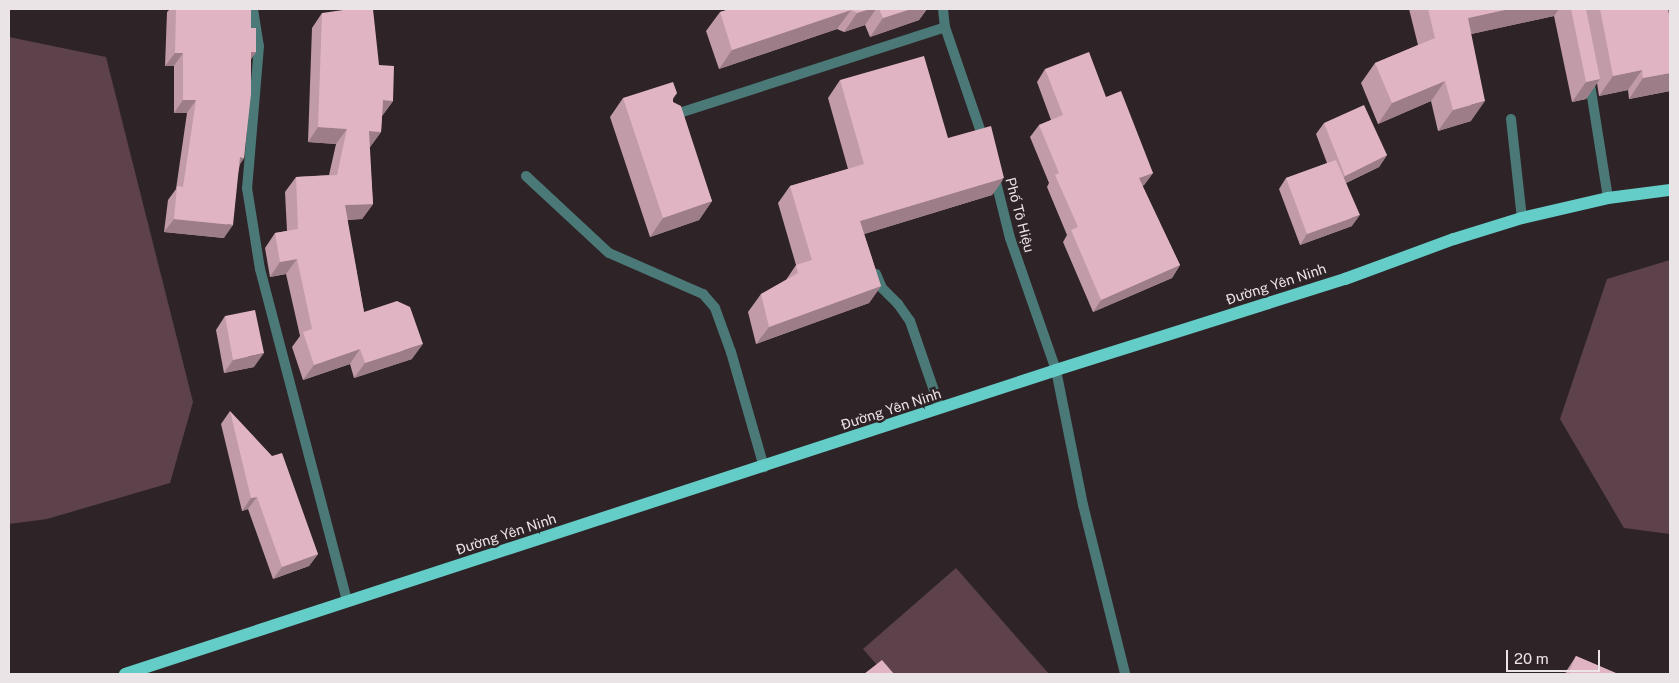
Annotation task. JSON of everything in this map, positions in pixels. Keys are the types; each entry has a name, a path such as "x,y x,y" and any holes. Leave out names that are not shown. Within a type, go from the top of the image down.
{"main road":[{"name":"Đường Yên Ninh","path":"125,674 1056,370 1344,279 1454,238 1522,218 1608,198 1670,190"}],"street":[{"path":"253,9 259,46 247,188 260,269 346,601"},
{"path":"944,9 945,27 987,150"},
{"path":"666,118 945,27"},
{"path":"1588,70 1608,198"},
{"path":"1511,119 1522,218"},
{"name":"Phố Tô Hiệu","path":"992,167 1010,238 1056,370 1083,505 1125,674"},
{"path":"526,176 609,253 703,294 714,308 731,352 764,466"},
{"path":"874,271 882,288 901,308 910,321 940,408"}],"shaded area":[{"path":"9,37 106,57 193,402 170,483 47,519 9,524"},
{"path":"1670,260 1670,534 1624,528 1560,419 1607,279"},
{"path":"956,568 1049,674 885,674 863,649"}],"building":[{"path":"176,9 251,9 251,28 256,28 256,52 251,52 251,94 244,158 240,157 233,225 174,219 177,186 183,187 196,100 183,100 183,53 175,53"},
{"path":"350,9 373,9 379,65 394,66 393,101 383,100 381,132 369,131 373,204 345,205 364,312 397,301 410,307 423,344 365,363 360,349 314,365 303,332 312,329 297,259 280,262 275,233 298,229 296,177 337,175 347,129 318,127 322,13"},
{"path":"730,9 870,9 857,13 851,10 732,50 720,12"},
{"path":"879,9 911,9 883,18"},
{"path":"1428,9 1509,9 1468,18 1485,101 1453,110 1445,81 1392,103 1375,63 1435,38"},
{"path":"1571,9 1586,9 1600,79 1586,82"},
{"path":"1600,9 1668,9 1670,21 1670,73 1643,78 1642,70 1613,76"},
{"path":"1089,52 1106,97 1121,91 1153,173 1139,178 1180,265 1101,300 1071,230 1078,227 1055,175 1059,173 1039,125 1063,115 1045,69"},
{"path":"924,56 948,138 991,126 1004,178 860,221 881,286 769,327 761,294 798,273 796,265 812,260 790,186 864,164 840,80"},
{"path":"673,82 677,93 673,97 673,102 681,106 712,201 663,218 623,98"},
{"path":"1364,105 1387,155 1345,176 1324,123"},
{"path":"1336,160 1360,215 1307,234 1286,178"},
{"path":"255,310 264,353 233,360 225,316"},
{"path":"230,411 272,456 282,453 318,554 282,567 257,497 251,498"},
{"path":"1576,656 1618,674 1568,674"},
{"path":"882,660 894,674 864,674"}]}
